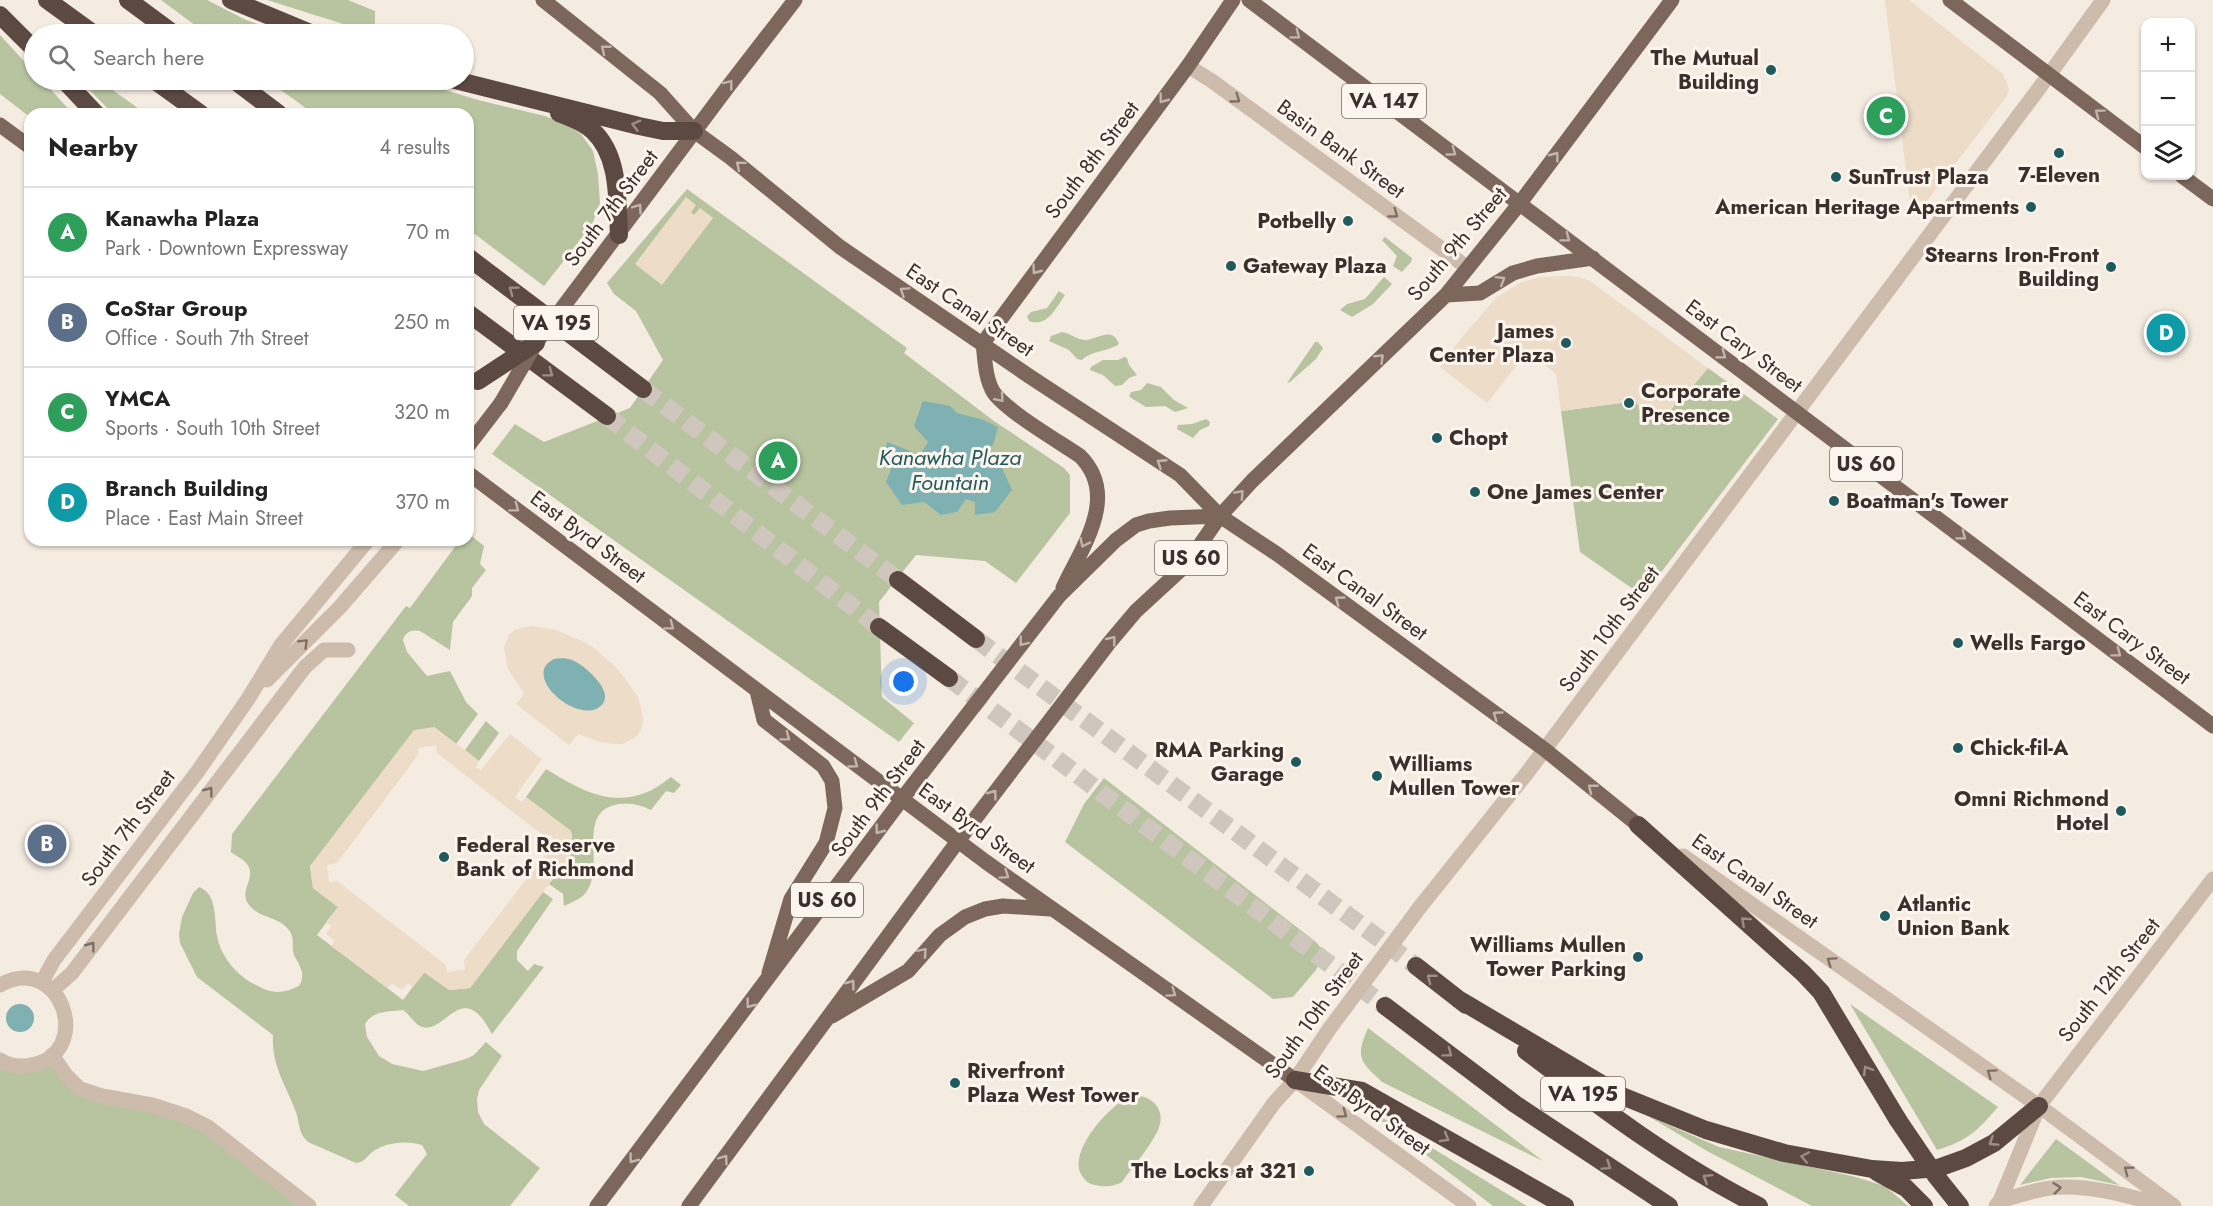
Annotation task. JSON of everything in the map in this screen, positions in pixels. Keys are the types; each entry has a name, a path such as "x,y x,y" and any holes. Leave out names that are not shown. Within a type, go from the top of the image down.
{"highway":[{"path":"47,0 80,24"},
{"path":"129,0 161,24"},
{"path":"231,0 289,24"},
{"path":"0,15 24,39"},
{"path":"474,84 655,129 694,131"},
{"path":"73,90 90,108"},
{"path":"168,90 193,108"},
{"path":"247,90 271,108"},
{"path":"523,96 584,124 599,137 607,151 615,179 619,234"},
{"name":"VA 195","path":"474,262 643,389"},
{"name":"VA 195","path":"474,317 607,416"},
{"path":"474,383 536,343"},
{"path":"898,580 975,639"},
{"path":"879,627 949,678"},
{"path":"1638,825 1803,973 1821,992 1898,1120 1936,1176 1960,1206"},
{"name":"VA 195","path":"1416,966 1625,1126 1721,1187 1759,1206"},
{"path":"1458,999 1622,1096 1706,1130 1784,1153 1872,1169 1902,1171 1938,1168 1966,1158 1994,1143 2039,1106"},
{"name":"VA 195","path":"1385,1006 1515,1104 1669,1206"},
{"path":"1295,1080 1362,1091 1565,1206"},
{"path":"1872,1169 1906,1188 1924,1206"}],"main road":[{"name":"East Canal Street","path":"543,0 660,93 694,131 732,158 840,247 1029,376 1180,475 1220,516 1287,561 1544,750 1638,825"},
{"name":"South 7th Street","path":"474,438 501,403 536,343 795,0"},
{"name":"South 8th Street","path":"983,343 1188,66 1233,0"},
{"name":"East Cary Street","path":"1249,0 2213,726"},
{"name":"South 9th Street","path":"690,1206 824,1021 1109,643 1136,611 1186,565 1220,516 1252,480 1446,295 1520,202 1672,0"},
{"path":"1950,0 2141,145"},
{"path":"0,125 24,143"},
{"path":"2187,180 2213,199"},
{"path":"1446,295 1480,293 1513,273 1593,258"},
{"name":"US 60","path":"983,343 993,392 1004,404 1080,456 1090,466 1096,479 1099,497 1096,517 1059,596"},
{"name":"East Byrd Street","path":"474,478 958,841 1295,1080"},
{"name":"South 9th Street","path":"597,1206 902,799 1059,596 1116,540 1136,525 1170,518 1220,516"},
{"path":"757,691 764,720 816,759 830,775 835,808 826,843 791,899 766,983"},
{"path":"824,1021 908,971 940,935 965,917 985,909 1003,906 1053,909"}],"street":[{"name":"South 10th Street","path":"1201,1206 1274,1103 1295,1080 1330,1028 1420,907 1544,750 2103,0"},
{"name":"Basin Bank Street","path":"1188,66 1212,81 1468,268"},
{"name":"South 7th Street","path":"47,986 54,960 198,771 248,699 281,645 363,546"},
{"name":"South 7th Street","path":"248,699 340,607 393,546"},
{"path":"47,986 72,973 305,667 324,650 348,650"},
{"name":"East Canal Street","path":"1638,825 2039,1106 2174,1206"},
{"name":"South 12th Street","path":"2039,1106 2213,879"},
{"path":"0,985 15,979 29,978 47,986 62,1002 66,1016 66,1030 61,1044 52,1055 36,1064 25,1066 0,1060"},
{"path":"52,1055 66,1075 80,1089 102,1096 152,1105 186,1116 208,1127 309,1206"},
{"name":"East Byrd Street","path":"1295,1080 1469,1206"},
{"path":"1998,1203 2039,1106"},
{"path":"1998,1203 2030,1192 2062,1186 2100,1189 2165,1206"}],"green space":[{"path":"161,0 207,0 257,24 193,24"},
{"path":"267,0 348,0 375,11 375,24 343,24"},
{"path":"0,35 24,61 24,90 51,90 68,108 24,108 24,112 0,94"},
{"path":"90,90 113,90 138,108 107,108"},
{"path":"281,90 446,90 545,116 565,124 581,134 593,151 598,174 600,203 592,225 544,286 474,234 474,108 306,108"},
{"path":"687,189 907,348 904,353 994,421 1064,468 1070,475 1070,513 1016,583 985,561 916,555 879,602 882,697 914,723 899,742 492,454 515,424 544,442 630,408 663,360 636,311 614,294 607,283"},
{"path":"1385,237 1412,258 1402,272 1393,266 1397,256 1382,240"},
{"path":"1384,277 1392,284 1373,304 1352,317 1340,310 1347,304 1365,299"},
{"path":"1059,291 1065,295 1050,316 1041,322 1029,321 1027,316 1031,312 1047,308"},
{"path":"1062,332 1085,340 1108,334 1116,338 1119,344 1090,354 1082,360 1077,359 1069,350 1049,341 1051,336"},
{"path":"1315,342 1323,348 1316,359 1287,383"},
{"path":"1127,358 1129,365 1137,375 1129,378 1122,385 1115,386 1103,375 1090,370 1103,360 1118,360"},
{"path":"1708,368 1778,419 1643,596 1580,552 1561,411 1636,401 1670,411 1674,406 1675,396 1687,393"},
{"path":"1147,383 1161,387 1174,400 1188,408 1175,412 1165,406 1146,407 1129,396 1131,392 1141,390"},
{"path":"1206,419 1210,422 1209,426 1200,430 1193,438 1177,429 1178,425 1192,424"},
{"path":"474,538 484,546 480,564 486,570 472,588 472,596 453,622 450,650 420,631 409,632 403,640 407,652 427,676 450,671 466,702 478,714 456,744 434,727 310,866 313,888 338,907 317,935 403,1000 424,972 449,990 470,988 543,892 553,899 517,951 517,960 528,971 534,964 544,967 492,1034 481,1017 471,1010 462,1009 429,1027 418,1025 403,1010 377,1014 365,1024 367,1037 379,1056 392,1064 423,1071 466,1059 474,1055 486,1042 502,1056 479,1090 478,1112 484,1124 540,1168 510,1206 409,1206 395,1195 427,1154 422,1145 416,1143 403,1142 382,1146 363,1161 356,1163 308,1142 301,1132 296,1112 280,1075 274,1056 273,1035 197,977 180,943 182,917 193,893 199,887 205,890 212,901 219,944 236,971 249,981 272,991 283,992 299,986 302,974 294,954 291,933 284,925 256,911 247,902 245,897 250,877 249,868 243,860 231,852 232,834 406,606 410,608 456,546 474,546"},
{"path":"486,721 499,733 479,761 465,750"},
{"path":"546,769 582,789 607,797 620,798 647,792 671,777 681,785 674,793 666,791 651,810 627,803 611,806 601,812 594,831 592,880 582,896 564,906 563,894 549,884 574,851 571,831 526,797"},
{"path":"1104,778 1316,942 1322,949 1320,963 1293,997 1273,999 1065,842 1084,804"},
{"path":"1850,1004 1998,1107 1972,1134 1937,1150"},
{"path":"1368,1028 1543,1161 1382,1082 1364,1064 1362,1058 1362,1046"},
{"path":"0,1060 44,1061 80,1089 186,1116 309,1206 0,1206"},
{"path":"1132,1095 1146,1098 1156,1106 1161,1117 1157,1132 1122,1182 1109,1186 1091,1184 1082,1176 1079,1164 1086,1141 1113,1107"},
{"path":"1375,1113 1527,1206 1493,1206 1379,1119"},
{"path":"1648,1116 1719,1147 1852,1176 1885,1186 1908,1206 1812,1206 1707,1151"},
{"path":"2056,1139 2119,1185 2081,1177 2051,1178 2020,1185"}],"shaded area":[{"path":"1885,0 1909,0 2003,74 2009,89 2007,96 1920,210 1910,203"},
{"path":"686,197 696,205 691,212 694,215 700,208 713,218 662,285 635,264"},
{"name":"James Center Plaza","path":"1568,276 1590,281 1708,368 1687,393 1675,396 1674,406 1666,415 1660,418 1648,417 1640,410 1636,401 1561,411 1556,374 1528,351 1487,403 1440,367 1496,298 1522,282 1540,277"},
{"path":"531,626 553,629 594,648 618,669 638,697 641,708 643,719 641,730 636,737 622,744 615,744 600,742 578,734 569,745 516,704 524,694 508,669 504,648 509,635 514,630","holes":["572,660 587,669 598,680 604,691 581,710 563,702 545,682"]},
{"path":"434,727 479,761 476,767 481,770 510,734 542,759 515,797 522,802 526,797 571,831 574,851 470,988 449,990 425,972 413,987 408,983 402,990 392,984 388,988 331,946 335,941 326,934 331,926 326,922 338,907 313,888 310,866 414,730","holes":["436,745 437,753 544,836 552,835 554,852 546,854 464,960 465,970 447,972 446,965 337,881 329,882 327,865 337,863 418,755 418,748"]}],"water":[{"name":"Kanawha Plaza Fountain","path":"923,401 950,406 957,413 984,420 998,427 993,445 981,454 987,467 1001,466 1012,490 995,512 975,515 975,502 966,499 957,512 941,515 924,502 902,505 886,482 891,469 883,456 887,442 920,455 928,442 914,426"},
{"path":"554,659 572,660 592,674 603,688 604,702 598,708 588,711 565,703 555,695 547,685 544,675 545,666"},
{"path":"20,1004 30,1008 34,1018 30,1028 20,1032 10,1028 6,1018 10,1008"}],"tunnel":[{"path":"643,389 898,580"},
{"path":"607,416 879,627"},
{"path":"976,639 1416,966"},
{"path":"949,678 1385,1006"}],"place":[{"name":"The Mutual Building","path":"1771,70"},
{"name":"YMCA","path":"1886,116"},
{"name":"7-Eleven","path":"2059,153"},
{"name":"SunTrust Plaza","path":"1836,177"},
{"name":"American Heritage Apartments","path":"2031,207"},
{"name":"Potbelly","path":"1348,221"},
{"name":"Gateway Plaza","path":"1231,266"},
{"name":"Stearns Iron-Front Building","path":"2111,267"},
{"name":"Branch Building","path":"2166,333"},
{"name":"James Center Plaza","path":"1566,343"},
{"name":"Corporate Presence","path":"1629,403"},
{"name":"Chopt","path":"1437,438"},
{"name":"Kanawha Plaza","path":"778,461"},
{"name":"One James Center","path":"1475,492"},
{"name":"Boatman's Tower","path":"1834,501"},
{"name":"Wells Fargo","path":"1958,643"},
{"name":"Chick-fil-A","path":"1958,748"},
{"name":"RMA Parking Garage","path":"1296,762"},
{"name":"Williams Mullen Tower","path":"1377,776"},
{"name":"Omni Richmond Hotel","path":"2121,811"},
{"name":"CoStar Group","path":"47,844"},
{"name":"Federal Reserve Bank of Richmond","path":"444,857"},
{"name":"Atlantic Union Bank","path":"1885,916"},
{"name":"Williams Mullen Tower Parking","path":"1638,957"},
{"name":"Riverfront Plaza West Tower","path":"955,1083"},
{"name":"The Locks at 321","path":"1309,1171"}]}
